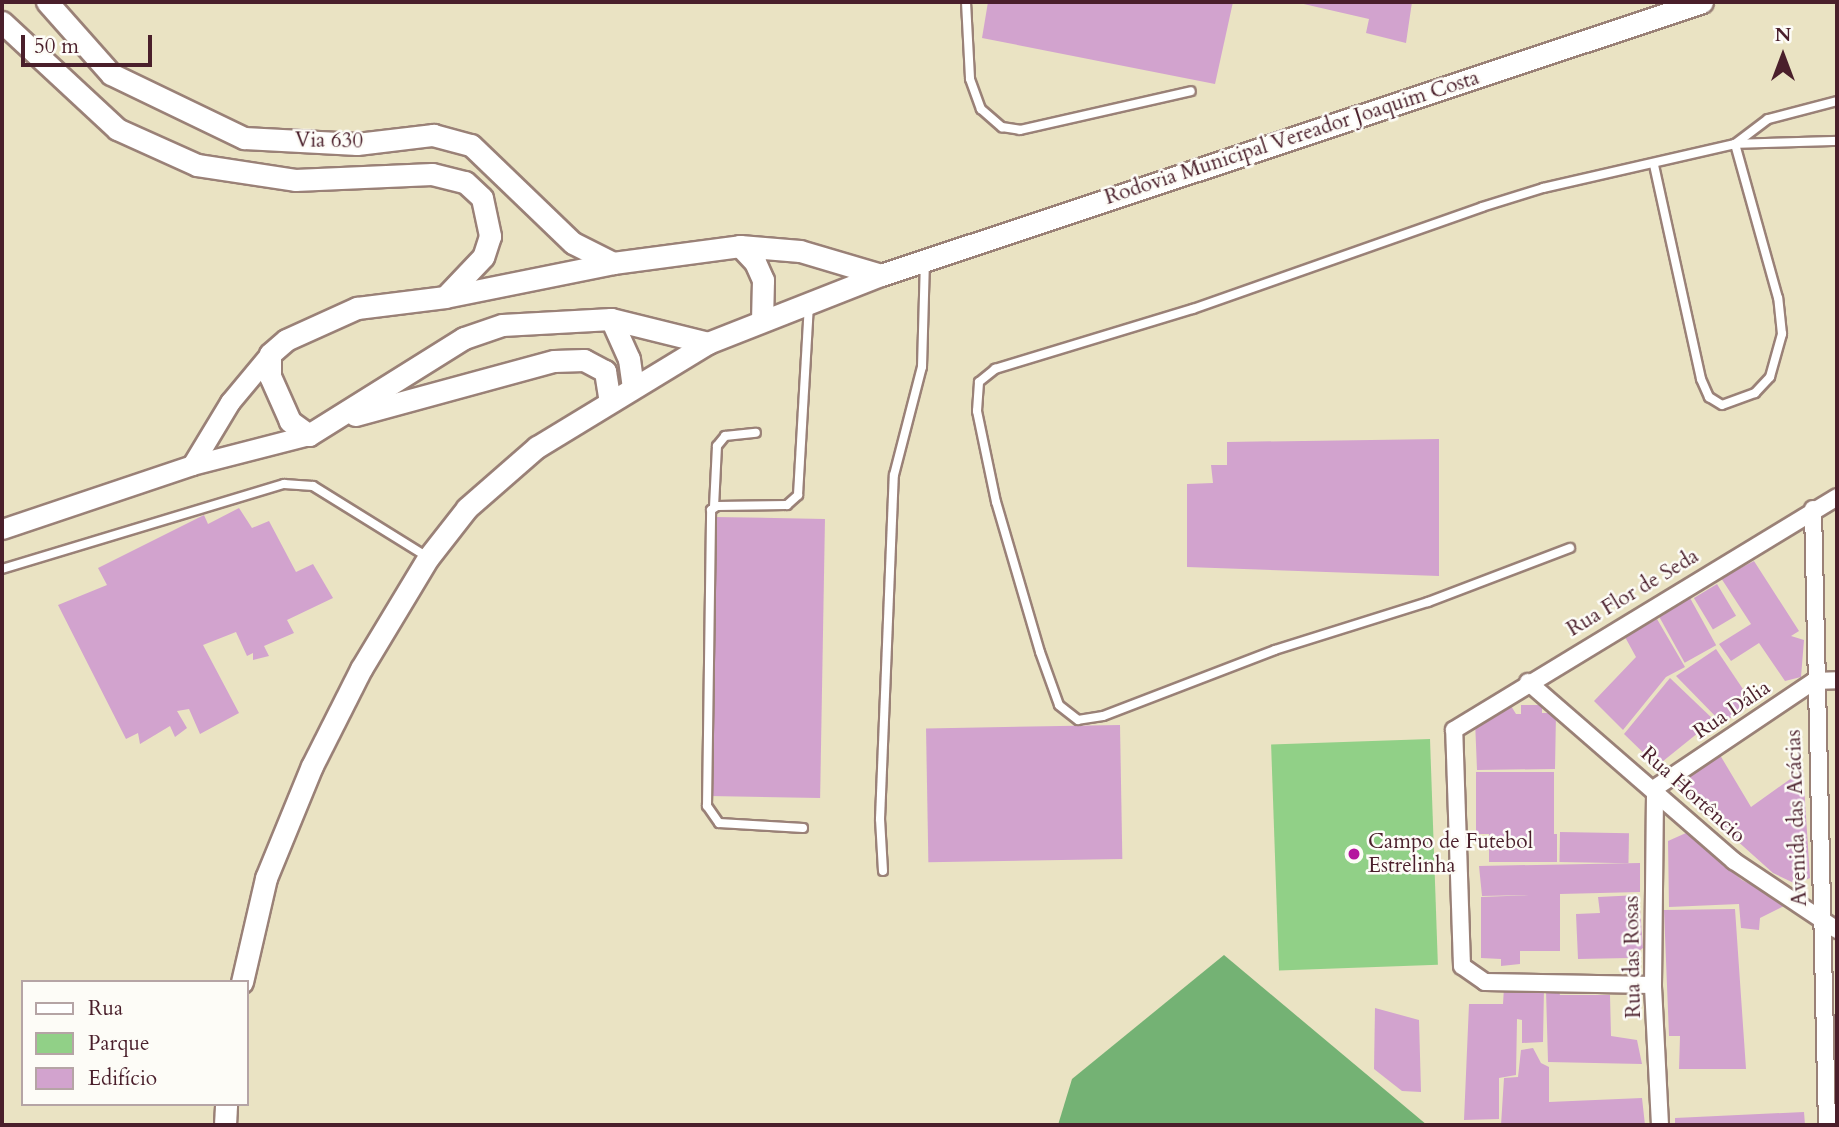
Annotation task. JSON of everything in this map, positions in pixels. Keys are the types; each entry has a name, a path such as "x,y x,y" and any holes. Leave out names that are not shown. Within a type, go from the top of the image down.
{"main road":[{"name":"Via 630","path":"47,2 111,75 244,138 357,144 433,135 471,145 573,243 613,263"},
{"name":"Rodovia Municipal Vereador Joaquim Costa","path":"708,343 809,306 926,258 1702,2"},
{"name":"Via 630","path":"2,22 117,129 197,165 295,180 432,174 465,182 482,198 490,236 483,257 444,297"},
{"path":"740,246 755,262 763,280 762,321"},
{"path":"708,343 611,319 535,321 484,330 309,435 290,421 275,397 270,354 286,340 357,307 444,297 613,263 740,246 800,251 881,275"},
{"path":"611,319 629,359 633,386"},
{"path":"242,980 266,878 312,766 360,669 428,558 467,508 517,464 633,386 708,343"},
{"path":"329,423 554,361 584,360 604,371 610,401"},
{"path":"225,1125 226,1106"}],"street":[{"path":"191,465 230,402 270,354"},
{"path":"2,528 191,465 309,435"},
{"name":"Rua Flor de Seda","path":"1653,985 1485,982 1468,972 1460,958 1454,730 1528,682 1837,497"},
{"name":"Avenida das Acácias","path":"1813,509 1814,681 1827,1125"},
{"path":"1814,681 1837,680"},
{"name":"Rua Dália","path":"1654,788 1814,681"},
{"name":"Rua Hortêncio","path":"1528,682 1654,788 1734,861 1837,930"},
{"name":"Rua das Rosas","path":"1654,788 1653,985 1660,1125"},
{"path":"1820,876 1837,875"}],"lane":[{"path":"966,2 970,79 981,109 1002,127 1020,130 1191,91"},
{"path":"1735,144 1768,119 1837,101"},
{"path":"1570,548 1428,602 1275,650 1102,716 1078,720 1059,705 1029,615 996,502 977,411 979,382 995,369 1193,309 1543,188 1654,165 1735,144 1837,141"},
{"path":"1654,165 1701,379 1709,397 1722,405 1755,393 1770,377 1782,334 1778,298 1735,144"},
{"path":"883,871 880,819 894,475 922,367 926,258"},
{"path":"714,507 787,505 798,495 809,306"},
{"path":"757,433 725,436 717,446 707,806 719,823 803,828"},
{"path":"2,569 284,484 313,486 428,558"}],"green space":[{"name":"Campo de Futebol Estrelinha","path":"1430,739 1438,965 1279,970 1271,745"},
{"path":"1224,955 1427,1125 1058,1125 1072,1079"}],"building":[{"path":"988,2 1233,2 1215,84 982,38"},
{"path":"1295,2 1412,2 1406,43 1366,33 1369,19"},
{"path":"1439,439 1439,576 1187,567 1187,484 1213,483 1211,465 1227,465 1227,442"},
{"path":"239,508 252,528 269,521 296,572 313,564 333,598 287,620 294,633 264,646 269,656 253,660 253,653 247,656 236,632 203,645 239,713 200,734 189,709 177,711 187,728 175,737 170,726 140,744 138,733 126,739 58,605 107,585 98,568 204,515 208,524"},
{"path":"714,517 825,519 820,798 709,796"},
{"path":"1754,561 1799,631 1791,636 1804,640 1801,677 1785,681 1759,643 1731,661 1719,644 1751,624 1721,578"},
{"path":"1717,584 1736,616 1713,630 1694,598"},
{"path":"1690,598 1716,645 1685,663 1659,615"},
{"path":"1657,619 1685,667 1666,677 1623,730 1594,701 1636,657 1625,637"},
{"path":"1716,649 1753,704 1722,723 1676,676"},
{"path":"1670,678 1714,720 1657,766 1624,734"},
{"path":"1508,701 1516,714 1521,714 1521,705 1542,705 1542,713 1556,713 1555,769 1477,770 1475,720"},
{"path":"1120,725 1122,859 928,862 926,728"},
{"path":"1720,755 1751,807 1803,770 1810,878 1796,884 1773,873 1676,786"},
{"path":"1476,772 1554,772 1554,834 1476,834"},
{"path":"1560,832 1629,833 1628,863 1559,862"},
{"path":"1686,833 1742,880 1788,904 1760,918 1759,930 1741,928 1739,904 1669,907 1668,841"},
{"path":"1489,834 1557,834 1557,862 1489,862"},
{"path":"1640,863 1640,892 1560,894 1560,951 1520,951 1520,964 1501,966 1501,959 1481,958 1481,897 1529,895 1482,896 1479,866"},
{"path":"1639,895 1643,948 1629,958 1578,959 1576,914 1600,913 1598,897"},
{"path":"1735,909 1746,1069 1679,1069 1680,1036 1669,1036 1664,910"},
{"path":"1504,987 1544,988 1543,1042 1522,1043 1522,1020 1517,1019 1516,1075 1499,1078 1499,1119 1464,1120 1469,1004 1503,1004"},
{"path":"1558,989 1560,995 1610,995 1611,1036 1637,1040 1642,1064 1548,1062 1546,990"},
{"path":"1375,1008 1419,1020 1421,1092 1402,1091 1374,1069"},
{"path":"1533,1048 1541,1063 1549,1067 1549,1102 1642,1098 1645,1125 1501,1125 1504,1078 1518,1077 1521,1050"},
{"path":"1804,1112 1805,1125 1675,1125 1675,1118"}],"place":[{"name":"Campo de Futebol Estrelinha","path":"1354,854"}]}
